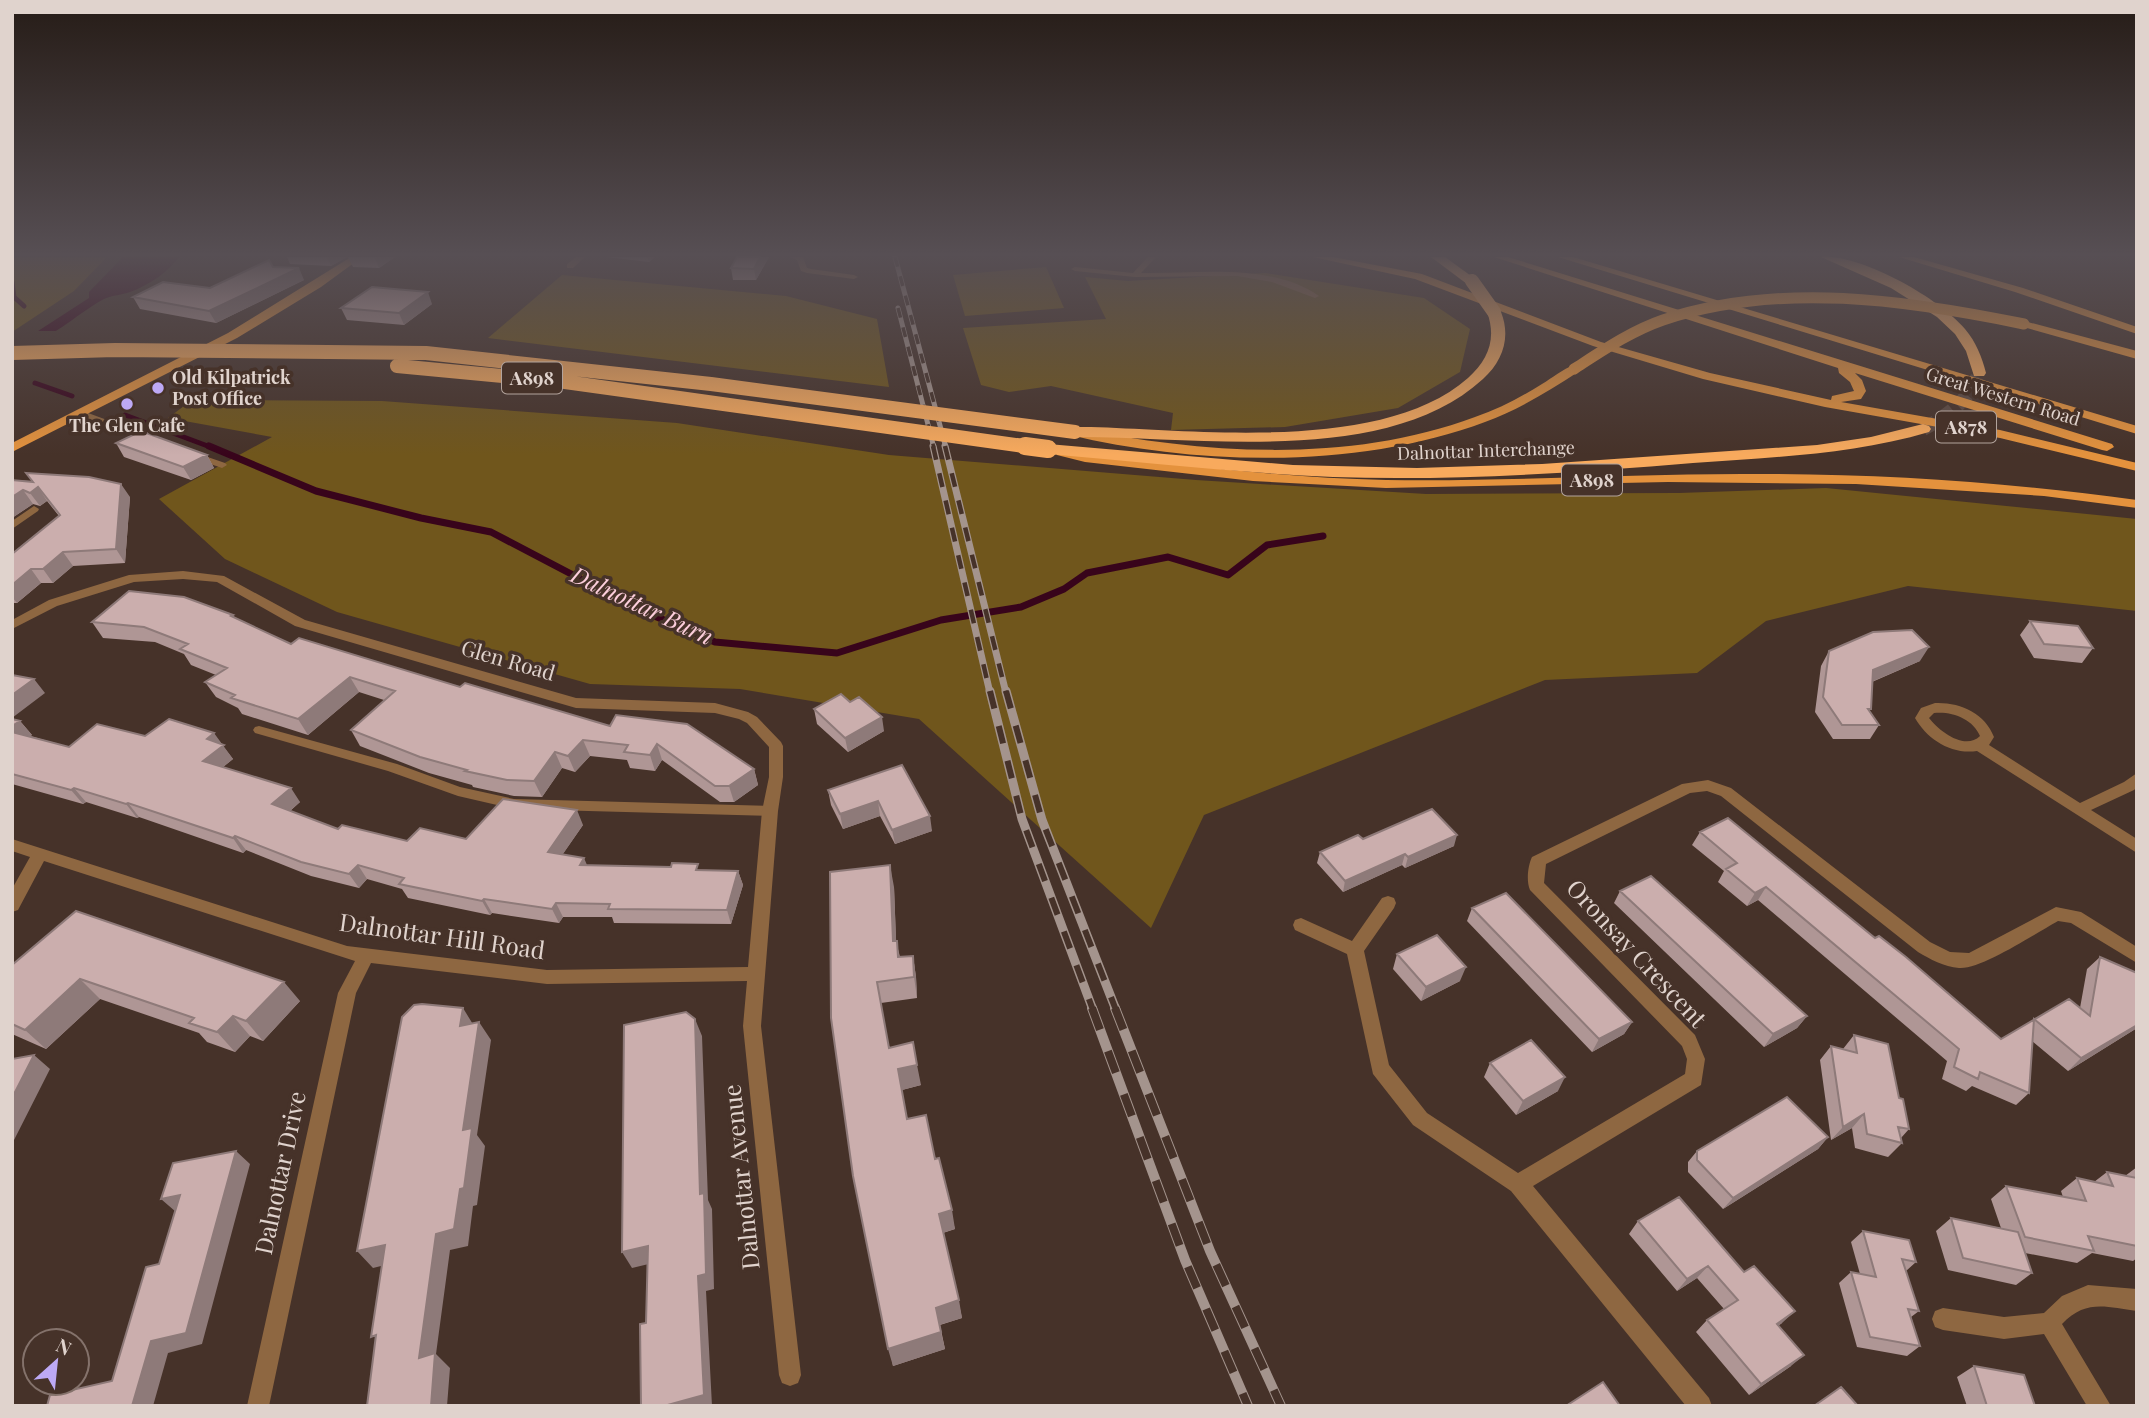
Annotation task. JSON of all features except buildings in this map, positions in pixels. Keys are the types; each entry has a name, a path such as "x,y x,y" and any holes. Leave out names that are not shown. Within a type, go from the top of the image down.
{"highway":[{"name":"A898","path":"12,353 115,350 426,353 658,378 1075,432 1205,438 1273,437 1327,432 1397,419 1445,401 1479,377 1492,360 1499,341 1499,323"},
{"path":"1949,323 1969,344 1975,354 1979,373"},
{"name":"A898","path":"12,365 233,361 408,366 565,382 1048,449"},
{"name":"Dalnottar Interchange","path":"1048,449 1255,468 1375,473 1501,472 1822,448 1894,438 1923,429"}],"main road":[{"path":"12,448 248,323"},
{"name":"A878","path":"1543,323 1667,366 1794,395 2000,434 2137,467"},
{"name":"A898","path":"1075,432 1117,442 1230,452 1292,452 1358,446 1466,425 1520,402 1624,337 1655,323"},
{"name":"Great Western Road","path":"1707,323 2137,456"},
{"name":"Great Western Road","path":"1783,323 2137,430"},
{"name":"A898","path":"2020,323 2137,355"},
{"path":"2115,323 2137,331"},
{"name":"A878","path":"1794,395 1831,399 1857,396 1860,391 1856,380 1835,364"},
{"name":"A898","path":"1048,449 1099,459 1311,481 1386,484 1870,478 2029,489 2137,504"}],"street":[{"name":"Glen Road","path":"12,625 53,603 132,578 183,575 220,579 300,623 576,703 715,708 743,715 752,720 776,746 776,777 770,811 755,974"},
{"path":"1980,746 2137,847"},
{"path":"2080,809 2129,786 2137,778"},
{"name":"Oronsay Crescent","path":"1518,1184 1695,1079 1696,1059 1689,1041 1536,885 1538,861 1547,854 1687,788 1708,785 1726,792 1940,957 1961,963 1972,960 2056,914 2075,917 2137,956"},
{"name":"Dalnottar Hill Road","path":"12,845 347,953 547,977 755,974"},
{"path":"12,905 40,854"},
{"path":"1388,903 1355,950 1380,1068 1420,1119 1518,1184 1701,1406"},
{"path":"1301,925 1355,950"},
{"name":"Dalnottar Drive","path":"258,1406 347,993 366,956"},
{"name":"Dalnottar Avenue","path":"755,974 752,1026 790,1375"},
{"path":"1943,1319 2004,1328 2049,1323 2066,1303 2086,1295 2137,1300"},
{"path":"2049,1323 2100,1406"}],"lane":[{"path":"80,413 158,442"},
{"path":"183,451 222,465"},
{"path":"12,526 34,509"},
{"path":"259,730 392,767 458,792 514,804 770,811"}],"shaded area":[{"path":"12,323 25,323 12,332"},
{"path":"50,323 66,323 42,338 18,344"},
{"path":"505,323 878,323 889,387 488,338"},
{"path":"1040,323 1461,323 1470,329 1460,372 1398,408 1285,427 1171,430 1173,413 1051,386 1009,392 981,385 963,328"},
{"path":"192,400 382,401 677,423 889,455 1196,480 1426,494 1679,493 1826,488 2137,519 2137,611 1908,586 1766,621 1697,673 1545,680 1204,815 1151,928 919,719 740,689 590,684 337,612 225,559 159,499 272,437 168,418"}],"pier":[{"path":"31,331 62,331 12,368 12,342"}],"waterway":[{"name":"Dalnottar Burn","path":"35,383 72,396"},
{"name":"Dalnottar Burn","path":"125,415 213,448"},
{"name":"Dalnottar Burn","path":"209,446 316,491 421,518 491,532 636,608 715,642 837,653 941,620 1021,607 1064,589 1087,573 1168,557 1228,575 1267,545 1323,536"}],"tunnel":[{"path":"1923,429 1957,406 1969,392 1979,373"}],"railway":[{"path":"902,323 934,448"},
{"path":"913,323 946,448"},
{"path":"933,446 990,693"},
{"path":"945,446 1006,693"},
{"path":"990,691 1022,819 1093,1010"},
{"path":"1006,691 1042,820 1116,1010"},
{"path":"1092,1008 1185,1260 1248,1406"},
{"path":"1115,1008 1210,1251 1281,1406"}],"place":[{"name":"Old Kilpatrick Post Office","path":"158,388"},
{"name":"The Glen Cafe","path":"127,404"}]}
